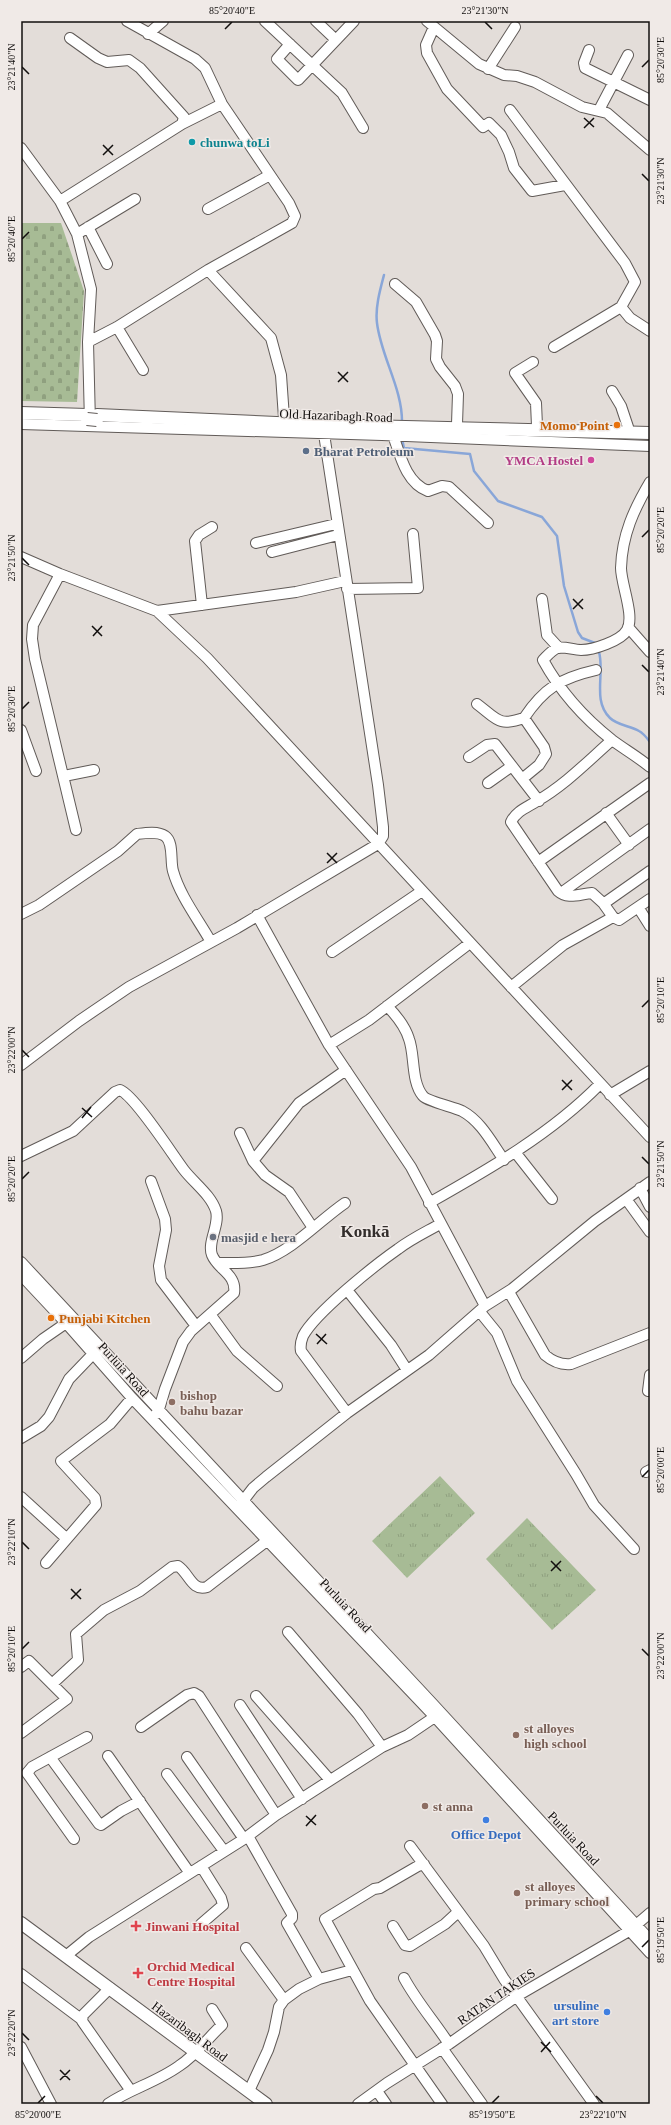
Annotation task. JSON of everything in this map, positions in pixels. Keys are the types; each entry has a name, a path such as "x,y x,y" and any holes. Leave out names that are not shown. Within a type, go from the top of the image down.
{"main road":[{"name":"Old Hazaribagh Road","path":"21,413 323,430 650,433"},
{"name":"Old Hazaribagh Road","path":"21,417 91,418"},
{"name":"Old Hazaribagh Road","path":"402,430 650,438"},
{"name":"Hazaribagh Road","path":"21,1923 67,1955 266,2104"}],"street":[{"path":"88,342 117,327 208,270 292,223 295,216 293,210 222,104 209,75 201,63 127,21"},
{"path":"148,34 163,21"},
{"path":"265,21 342,93 363,128"},
{"path":"316,21 336,40"},
{"path":"290,44 277,59 298,80 354,21"},
{"path":"565,185 532,191 524,183 514,168 510,152 501,135 489,123 483,128 447,89 428,53 426,45 431,24 479,64 504,76 517,76 535,82 582,107 599,110 613,118 650,150"},
{"path":"488,69 515,27"},
{"path":"70,38 98,58 107,62 128,60 140,68 184,117 182,124"},
{"path":"589,50 584,63 585,68 650,100"},
{"path":"599,110 628,55"},
{"path":"60,201 182,124 222,104"},
{"path":"510,110 625,263 635,282 621,307 554,347"},
{"path":"21,148 60,201 77,234 91,289 88,342 91,418"},
{"path":"208,209 270,175"},
{"path":"77,234 135,199"},
{"path":"88,228 107,264"},
{"path":"208,270 270,338 281,375 284,418"},
{"path":"395,284 416,302 435,335 437,341 436,359 440,367 455,386 458,394 457,424"},
{"path":"621,307 630,318 650,331"},
{"path":"117,327 143,370"},
{"path":"533,362 515,373 536,403 537,426"},
{"path":"612,391 621,406 628,427"},
{"path":"21,407 91,418 324,434 402,430 457,424 650,428"},
{"path":"21,424 91,418 284,418 402,430 650,446"},
{"path":"402,430 406,471 416,484 428,491 442,486 449,487 488,523"},
{"path":"21,1065 79,1021 130,987 257,916 378,844 383,836 382,813 336,524 324,434"},
{"path":"650,482 634,508 623,548 621,570 630,622 627,631 620,637 594,649 581,650 559,648 552,651 543,660 587,719 612,740 650,767"},
{"path":"256,543 336,524"},
{"path":"202,605 195,541 199,535 212,527"},
{"path":"157,612 346,585 418,588 412,534"},
{"path":"272,552 338,535"},
{"path":"21,557 157,612 207,658 650,1137"},
{"path":"60,574 33,625 32,639 40,682 76,830"},
{"path":"542,599 547,635 559,648"},
{"path":"628,626 650,652"},
{"path":"477,704 500,721 508,724 524,718 540,696 558,682 578,674 596,670"},
{"path":"522,779 539,765 546,754 544,747 524,718"},
{"path":"21,730 36,771"},
{"path":"612,740 571,777 539,800 518,812 511,822 561,893 568,897 592,893 603,903 613,917 619,920 650,899"},
{"path":"469,757 487,745 495,744 539,800"},
{"path":"488,783 512,766"},
{"path":"64,776 94,770"},
{"path":"538,862 650,783"},
{"path":"606,814 629,845"},
{"path":"561,893 650,829"},
{"path":"21,914 39,905 118,851 137,834 161,834 170,843 171,864 179,888 211,942"},
{"path":"603,903 650,871"},
{"path":"332,952 422,891"},
{"path":"638,908 650,926"},
{"path":"257,916 330,1045 399,1147 483,1309 502,1342 517,1381 594,1505 634,1549"},
{"path":"511,987 563,945 613,917"},
{"path":"330,1045 387,1006 470,943"},
{"path":"387,1006 404,1026 409,1040 415,1073 423,1096 428,1100 454,1108 470,1117 504,1160"},
{"path":"253,1161 298,1103 346,1070"},
{"path":"610,1095 650,1071"},
{"path":"429,1203 504,1160 570,1111 600,1084"},
{"path":"21,1156 73,1130 88,1119 115,1092 120,1090 123,1091 145,1116 184,1169 212,1203 216,1219 211,1248 212,1255 232,1279 234,1288 231,1297 196,1326 184,1342 178,1352 159,1409 151,1418"},
{"path":"240,1133 253,1161 265,1176 289,1192 313,1228"},
{"path":"515,1152 552,1200"},
{"path":"151,1181 166,1219 166,1230 159,1266 161,1280 196,1326"},
{"path":"241,1505 253,1488 347,1413 407,1370 483,1309 509,1292 640,1188 650,1182"},
{"path":"640,1188 650,1207"},
{"path":"626,1199 650,1232"},
{"path":"219,1264 255,1261 269,1258 313,1228 345,1203"},
{"path":"347,1413 304,1356 300,1346 306,1332 347,1290 398,1249 440,1224"},
{"name":"Purluia Road","path":"21,1262 70,1321 93,1354 132,1398 241,1505 268,1540 315,1592 438,1715"},
{"name":"Purluia Road","path":"21,1275 159,1409 241,1505 438,1715 633,1928 650,1953"},
{"path":"347,1290 391,1345 407,1370"},
{"path":"509,1292 545,1355 552,1361 571,1364 650,1333"},
{"path":"210,1314 237,1351 277,1386"},
{"path":"21,1358 70,1321"},
{"path":"21,1438 41,1426 49,1417 69,1380 93,1354"},
{"path":"648,1391 650,1375"},
{"path":"46,1563 96,1505 95,1498 61,1462 110,1424 132,1398"},
{"path":"21,1497 66,1538"},
{"path":"52,1684 78,1660 76,1634 104,1610 140,1591 172,1567 178,1566 182,1568 196,1586 202,1589 207,1587 268,1540"},
{"path":"288,1632 358,1714 382,1747"},
{"path":"21,1667 29,1661 67,1699 21,1733"},
{"path":"141,1727 187,1695 194,1693 199,1696 276,1815"},
{"path":"256,1696 330,1780"},
{"path":"240,1705 302,1799"},
{"path":"67,1955 89,1937 246,1837 276,1815 330,1780 382,1747 408,1735 438,1715"},
{"path":"74,1839 26,1772 87,1737"},
{"path":"108,1756 189,1872"},
{"path":"50,1757 101,1825 121,1811 140,1801"},
{"path":"187,1757 246,1837 292,1914 292,1918 287,1923 319,1979"},
{"path":"166,1774 224,1851"},
{"path":"410,1846 484,1946 517,1996 594,2104"},
{"path":"424,1864 380,1888 374,1889 324,1919 370,2001 442,2104"},
{"path":"201,1866 221,1898 223,1904 201,1924"},
{"path":"394,1926 405,1945 410,1946 445,1924 458,1912"},
{"name":"RATAN TAKIES","path":"358,2104 517,1996 633,1928 650,1913"},
{"name":"Purluia Road","path":"633,1928 650,1940"},
{"path":"246,1948 284,2000"},
{"path":"249,2091 268,2050 274,2032 279,2007 284,2000 299,1989 319,1979 352,1970"},
{"path":"21,1974 82,2018 101,2051 131,2091"},
{"path":"404,1978 424,2010 436,2022 445,2046 482,2104"},
{"path":"82,2018 110,1988"},
{"path":"108,2104 131,2091 150,2083 179,2066 196,2053 222,2025 212,2009"},
{"path":"21,2047 51,2104"},
{"path":"377,2091 386,2104"}],"green space":[{"path":"21,223 61,223 84,291 77,402 21,401"},
{"path":"440,1476 475,1513 407,1578 372,1541"},
{"path":"527,1518 596,1590 552,1630 486,1559"}],"waterway":[{"path":"384,275 377,305 377,323 379,336 399,398 402,424"},
{"path":"402,439 404,448 470,454 474,471 498,501 542,517 557,536 564,586 578,632 582,638 595,643"},
{"path":"599,652 601,669 600,695 605,711 610,718 620,724 635,729 645,736 650,742"}],"place":[{"name":"chunwa toLi","path":"192,142"},
{"name":"Momo Point","path":"617,425"},
{"name":"Bharat Petroleum","path":"306,451"},
{"name":"YMCA Hostel","path":"591,460"},
{"name":"masjid e hera","path":"213,1237"},
{"name":"Punjabi Kitchen","path":"51,1318"},
{"name":"bishop bahu bazar","path":"172,1402"},
{"name":"st alloyes high school","path":"516,1735"},
{"name":"st anna","path":"425,1806"},
{"name":"Office Depot","path":"486,1820"},
{"name":"st alloyes primary school","path":"517,1893"},
{"name":"Jinwani Hospital","path":"136,1926"},
{"name":"Orchid Medical Centre Hospital","path":"138,1973"},
{"name":"ursuline art store","path":"607,2012"}],"district":[{"name":"Konkā","path":"365,1231"}]}
